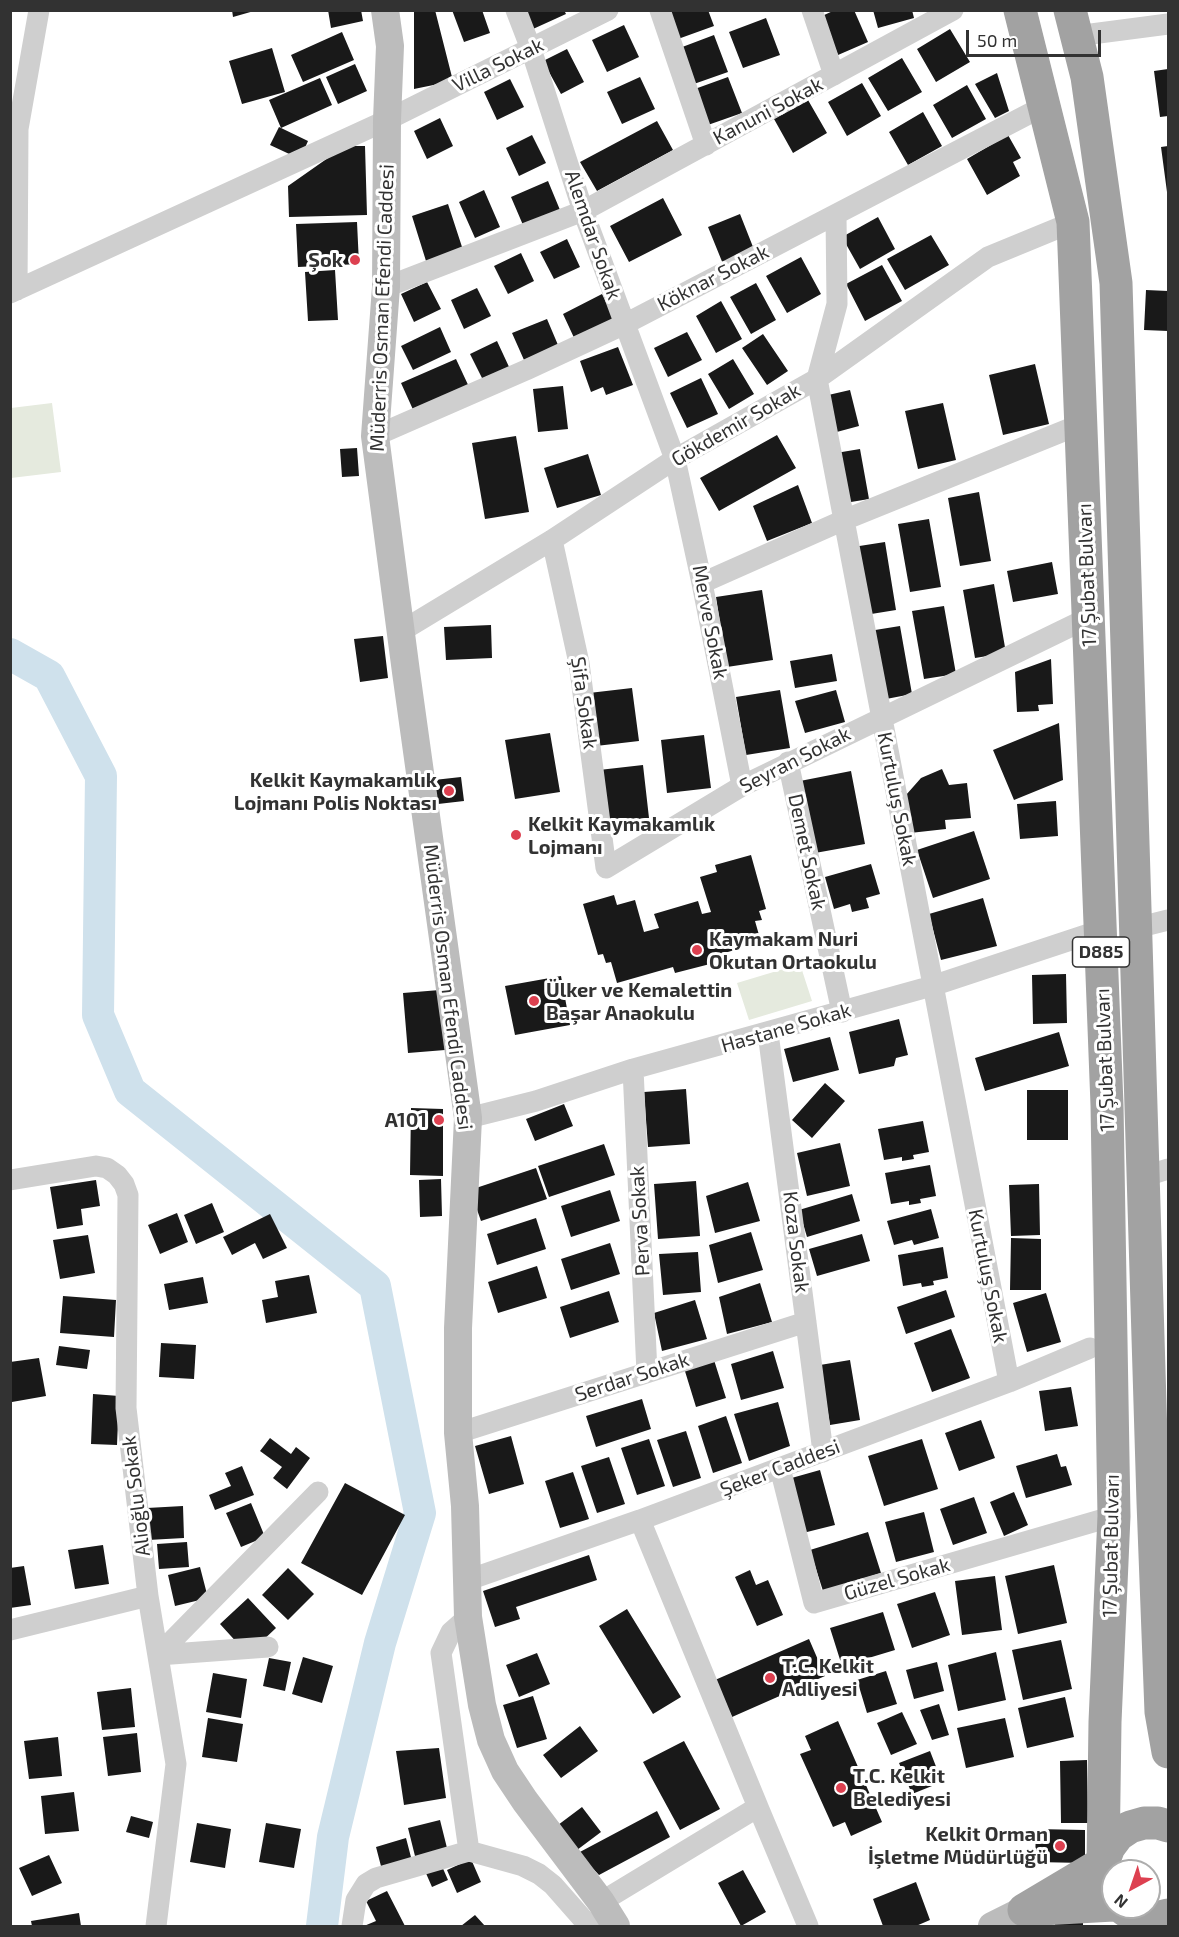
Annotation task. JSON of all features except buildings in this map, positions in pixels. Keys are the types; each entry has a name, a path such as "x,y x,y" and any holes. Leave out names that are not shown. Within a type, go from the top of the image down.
{"highway":[{"name":"17 Şubat Bulvarı","path":"1020,10 1073,222 1107,1105 1114,1516 1105,1722 1103,1859"},
{"name":"17 Şubat Bulvarı","path":"1073,23 1087,77 1116,283 1136,928 1156,1173 1161,1500 1161,1712 1168,1752"},
{"path":"1105,1859 1118,1835 1131,1827 1144,1823 1168,1826"},
{"path":"1025,1918 1101,1864"},
{"path":"1025,1918 1101,1907"}],"main road":[{"name":"Müderris Osman Efendi Caddesi","path":"390,13 386,287 375,436 468,1118 458,1328 458,1433 465,1506 468,1617 482,1705 492,1740 505,1771 595,1914 616,1926"},
{"path":"992,1926 1025,1918"}],"street":[{"path":"14,292 18,129 39,10"},
{"name":"Alemdar Sokak","path":"516,10 531,48 583,211 675,459"},
{"name":"Villa Sokak","path":"14,292 387,120 608,10"},
{"path":"660,10 706,145"},
{"path":"812,10 834,75"},
{"name":"Kanuni Sokak","path":"386,287 583,211 943,13"},
{"path":"1073,23 1168,24"},
{"name":"Köknar Sokak","path":"375,436 625,324 1044,106"},
{"name":"Kurtuluş Sokak","path":"836,214 837,304 817,379 1009,1382"},
{"name":"Gökdemir Sokak","path":"400,632 552,540 675,459 817,379 988,257 1073,222"},
{"path":"702,583 844,520 1081,424"},
{"name":"Merve Sokak","path":"675,459 742,786"},
{"name":"Şifa Sokak","path":"552,540 579,663 606,868"},
{"name":"Seyran Sokak","path":"606,868 742,786 788,762 1088,618"},
{"name":"Demet Sokak","path":"788,762 842,1012"},
{"path":"1136,928 1168,920"},
{"name":"Hastane Sokak","path":"468,1118 536,1101 633,1069 933,986 1101,930"},
{"name":"Koza Sokak","path":"768,1033 823,1452"},
{"name":"Perva Sokak","path":"633,1069 647,1372"},
{"name":"Alioğlu Sokak","path":"10,1180 96,1166 107,1168 117,1175 128,1195 126,1408 148,1596 176,1764 156,1926"},
{"name":"Serdar Sokak","path":"458,1433 806,1322"},
{"name":"Şeker Caddesi","path":"468,1580 640,1520 823,1452 1009,1382 1090,1348"},
{"name":"Güzel Sokak","path":"780,1468 814,1603 1114,1516"},
{"path":"158,1655 318,1492"},
{"path":"640,1520 808,1926"},
{"path":"10,1630 148,1596"},
{"path":"468,1617 451,1632 441,1653 469,1851"},
{"path":"158,1655 268,1647"},
{"path":"352,1926 356,1900 366,1884 376,1878 469,1851 524,1866 595,1914 758,1807"}],"shaded area":[{"path":"52,403 61,472 11,478 11,408"},
{"path":"800,964 812,1001 749,1020 737,983"}],"waterway":[{"path":"10,654 49,676 101,776 98,1015 130,1091 375,1286 420,1513 380,1643 333,1837 322,1926"}],"place":[{"name":"Şok","path":"355,260"},
{"name":"Kelkit Kaymakamlık Lojmanı Polis Noktası","path":"449,791"},
{"name":"Kelkit Kaymakamlık Lojmanı","path":"516,835"},
{"name":"Kaymakam Nuri Okutan Ortaokulu","path":"697,950"},
{"name":"Ülker ve Kemalettin Başar Anaokulu","path":"534,1001"},
{"name":"A101","path":"439,1120"},
{"name":"T.C. Kelkit Adliyesi","path":"770,1678"},
{"name":"T.C. Kelkit Belediyesi","path":"841,1788"},
{"name":"Kelkit Orman İşletme Müdürlüğü","path":"1060,1846"}]}
